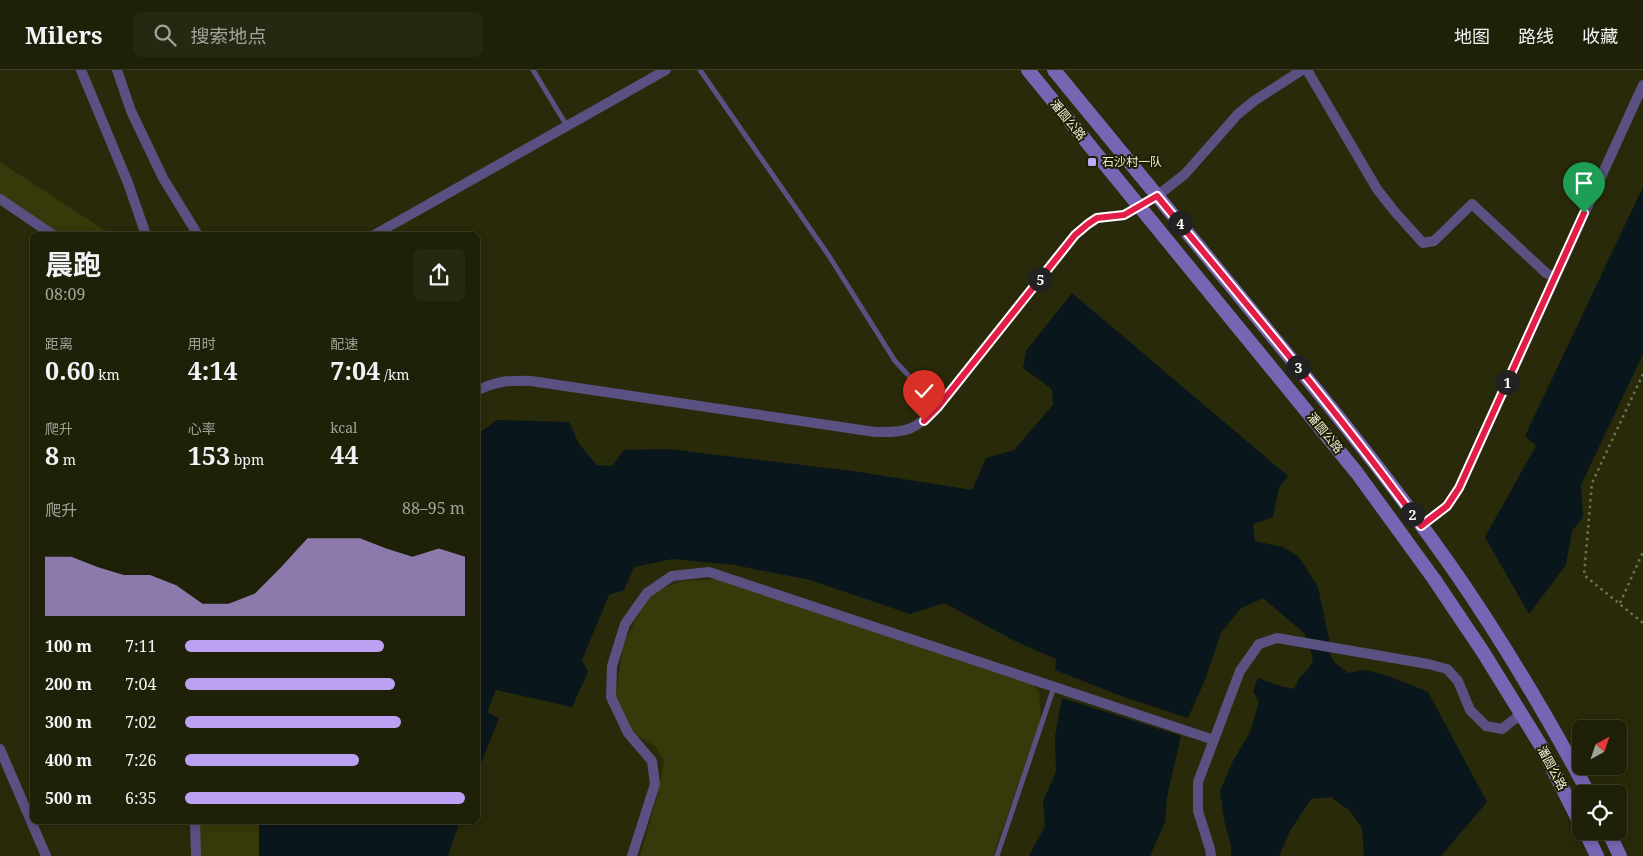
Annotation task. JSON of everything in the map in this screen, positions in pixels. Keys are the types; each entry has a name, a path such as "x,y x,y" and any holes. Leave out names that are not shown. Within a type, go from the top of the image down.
{"main road":[{"name":"潘圆公路","path":"1028,70 1357,473 1434,579 1483,652 1541,746 1572,807"},
{"name":"潘圆公路","path":"1054,70 1306,376 1383,474 1448,562 1499,638 1545,712 1585,785"},
{"path":"1589,840 1597,856"},
{"path":"1612,840 1620,856"}],"street":[{"path":"81,70 128,183 145,232"},
{"path":"117,70 131,111 164,178 196,232"},
{"path":"379,232 666,70"},
{"path":"480,389 494,382 509,380 531,381 875,432 898,433 911,428 924,421 938,407 1075,235 1097,218 1124,215 1157,196 1185,174 1238,114 1254,101 1302,70"},
{"path":"1307,70 1377,189 1423,243 1434,242 1472,204 1546,273 1555,277"},
{"path":"1421,526 1447,506 1459,488 1643,85"},
{"path":"0,199 49,232"},
{"path":"632,856 655,784 652,761 628,733 611,697 612,666 625,624 647,593 672,576 709,572 1214,740"},
{"path":"1211,856 1198,811 1198,782 1240,671 1259,644 1277,638 1428,664 1447,669 1458,681 1470,710 1486,726 1502,729 1521,714"},
{"path":"0,749 30,819"},
{"path":"32,824 46,856"},
{"path":"195,824 196,856"}],"lane":[{"path":"533,70 567,126"},
{"path":"700,70 829,256 895,362 938,407"},
{"path":"997,856 1054,687"}],"path":[{"path":"1643,374 1592,483 1584,575 1643,623"},
{"path":"1620,603 1643,552"}],"shaded area":[{"path":"0,162 107,232 47,232 0,201"},
{"path":"1643,187 1643,354 1581,485 1583,517 1572,531 1566,565 1529,614 1485,537 1536,446 1525,436"},
{"path":"1072,293 1288,476 1279,488 1273,517 1253,524 1255,541 1283,547 1299,557 1318,587 1329,639 1329,651 1334,662 1348,673 1366,670 1391,677 1428,692 1487,802 1441,856 1363,856 1362,828 1349,810 1331,797 1311,799 1290,831 1279,856 1231,856 1231,846 1224,820 1220,791 1233,761 1250,732 1259,702 1253,691 1258,678 1294,689 1300,677 1310,667 1313,659 1304,633 1263,598 1240,609 1221,633 1205,680 1188,718 1121,696 1055,670 1056,659 1015,641 944,603 910,614 810,580 734,565 672,559 634,567 624,590 609,595 582,660 588,672 572,707 496,690 487,712 499,718 480,766 480,433 497,420 569,422 579,444 597,465 612,466 624,450 668,449 853,471 972,490 986,458 1014,450 1053,405 1052,389 1023,368 1026,351"},
{"path":"716,579 1025,674 1039,692 1041,720 993,856 640,856 658,793 664,761 655,746 628,731 614,709 623,644 651,592 683,581"},
{"path":"1062,698 1181,736 1167,797 1165,822 1150,856 1029,856 1045,826 1043,801 1056,772 1055,736"},
{"path":"196,824 259,824 259,856 197,856"},
{"path":"259,824 459,824 448,856 259,856"}],"place":[{"name":"石沙村一队","path":"1092,162"}],"route":[{"path":"924,421 938,407 1075,235 1097,218 1124,215 1157,196 1306,376 1421,526 1447,506 1459,488 1584,213"}]}
